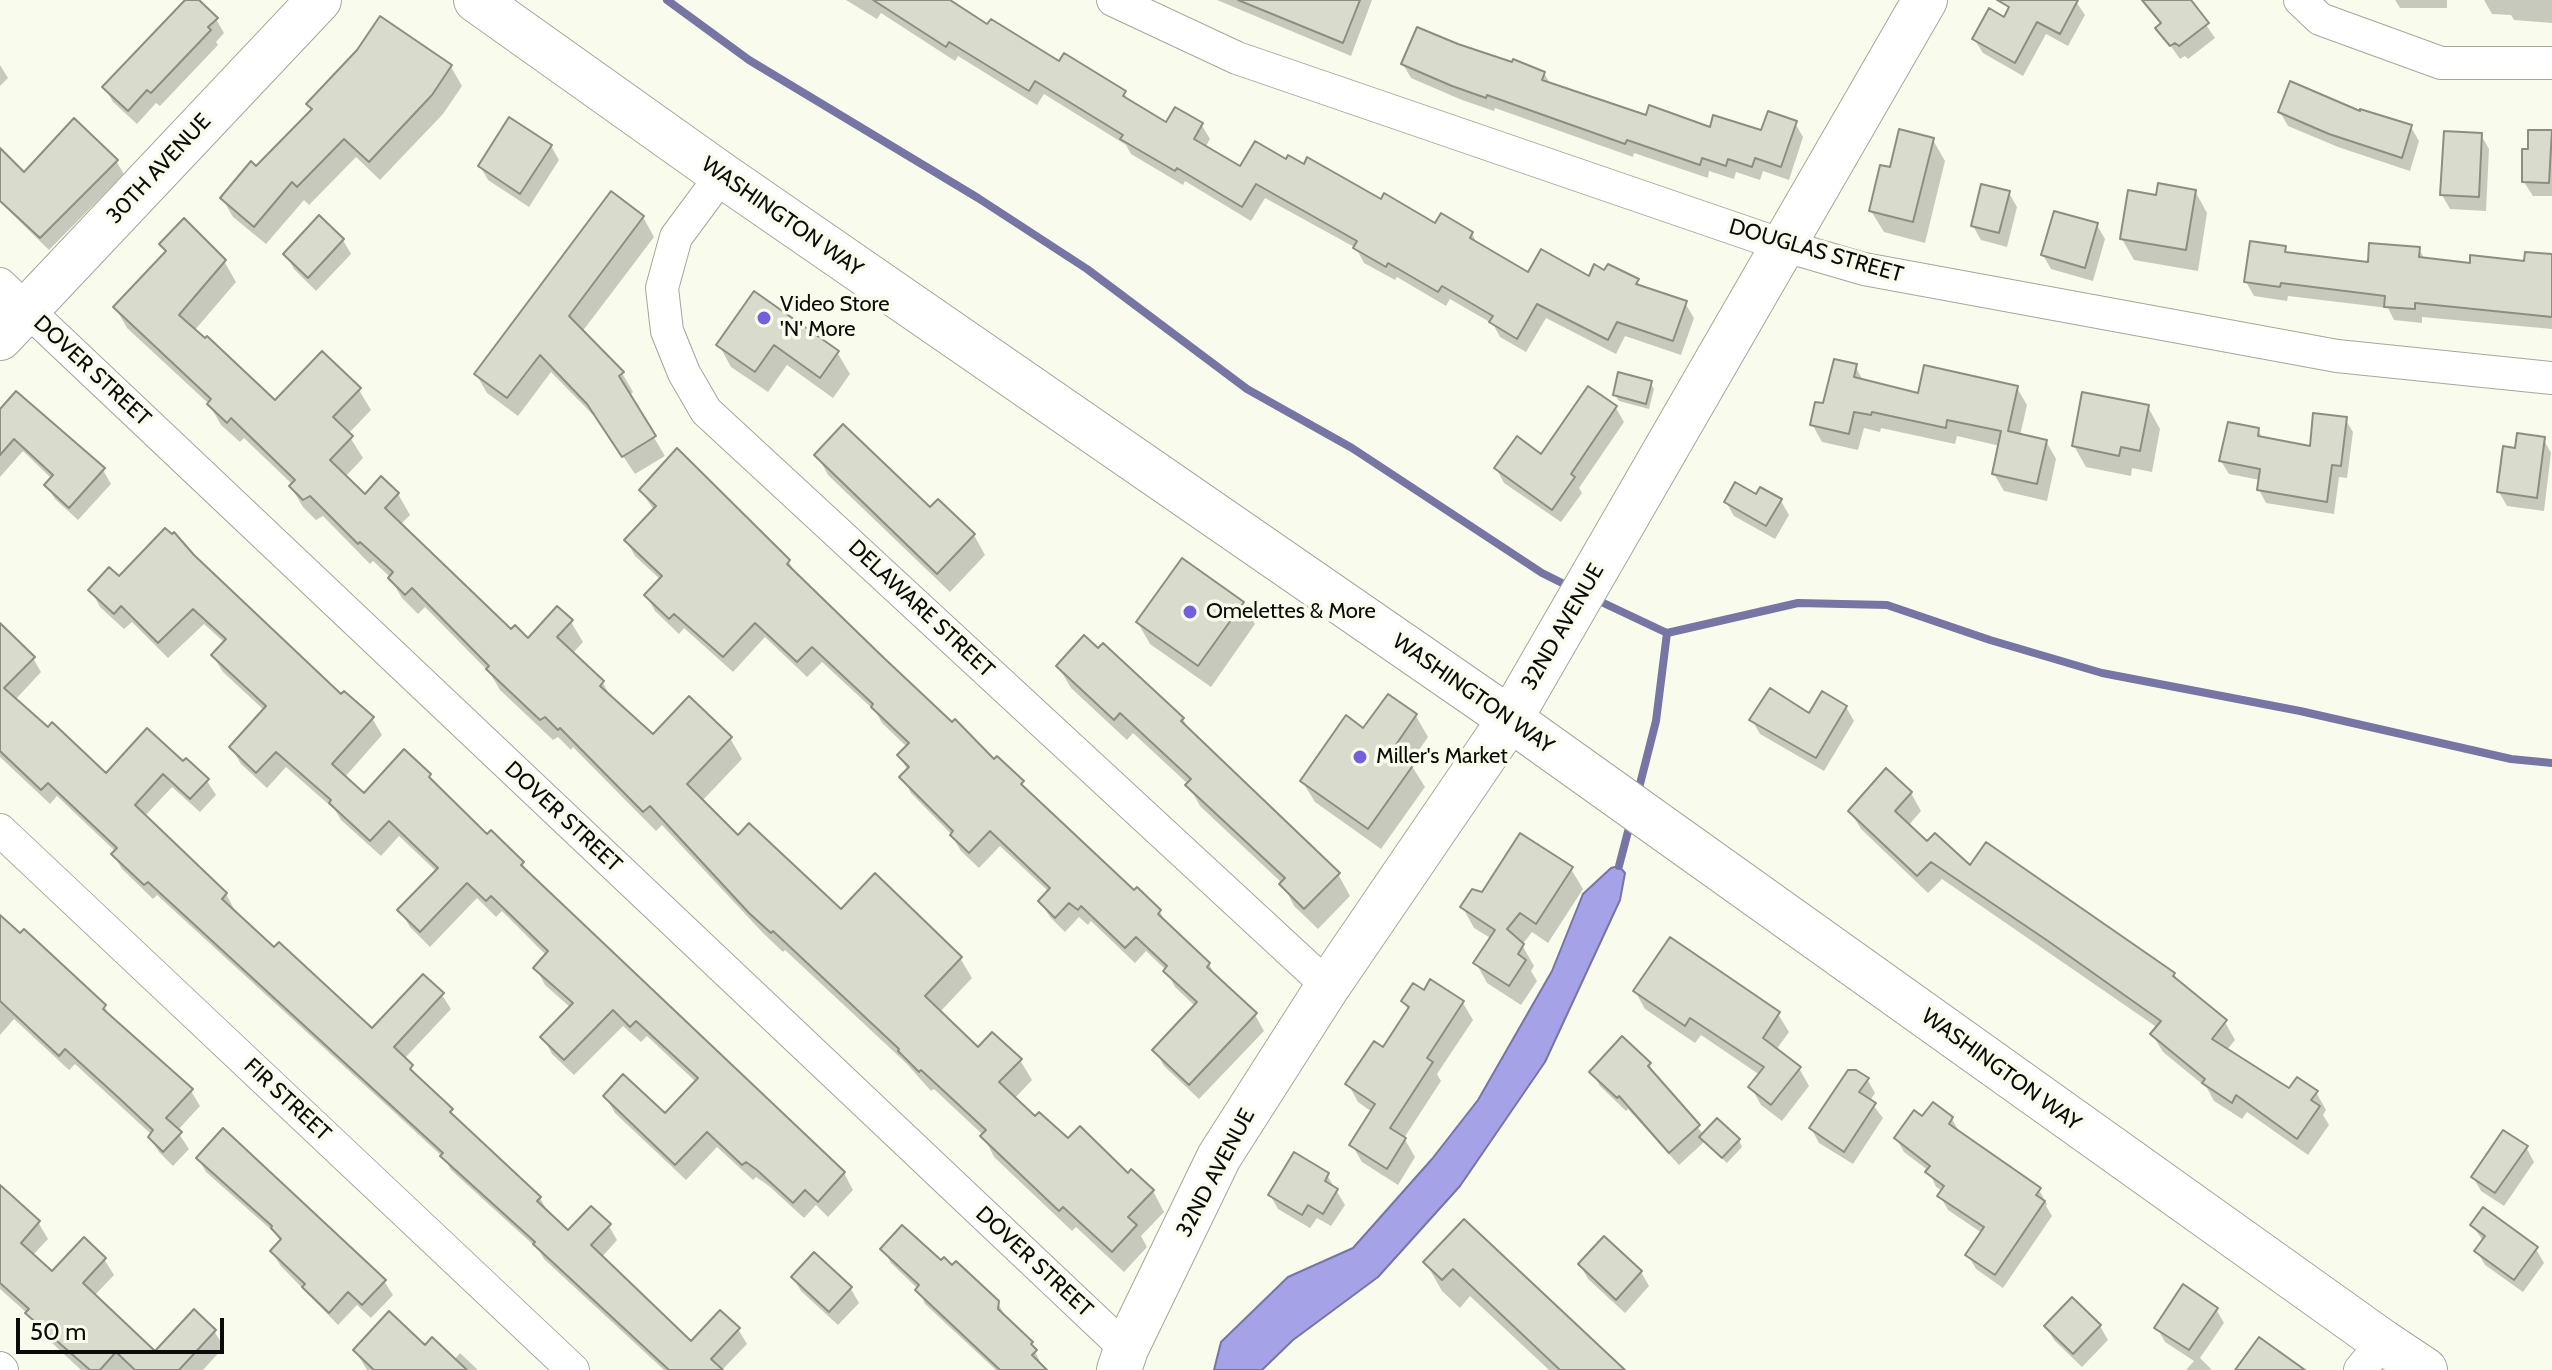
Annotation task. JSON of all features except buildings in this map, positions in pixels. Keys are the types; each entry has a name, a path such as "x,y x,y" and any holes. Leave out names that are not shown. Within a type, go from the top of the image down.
{"main road":[{"name":"30TH AVENUE","path":"9,310 319,0"},
{"name":"WASHINGTON WAY","path":"476,0 722,175 1510,719 2372,1356 2425,1370"},
{"name":"32ND AVENUE","path":"1123,1360 1219,1157 1328,986 1510,719 1925,0"}],"street":[{"name":"DOUGLAS STREET","path":"1113,0 1237,58 1785,246 1864,269 2337,356 2552,378"},
{"path":"2300,0 2320,19 2441,63 2552,63"},
{"name":"DELAWARE STREET","path":"722,175 676,237 662,288 667,331 684,373 706,411 1328,986"},
{"name":"DOVER STREET","path":"9,310 1123,1360"},
{"name":"FIR STREET","path":"0,830 573,1370"}],"shaded area":[{"path":"1619,866 1625,873 1620,900 1545,1062 1460,1186 1378,1277 1293,1340 1262,1370 1214,1370 1221,1342 1288,1277 1353,1248 1432,1159 1478,1100 1552,971 1583,894 1611,868"}],"waterway":[{"path":"667,0 749,60 978,198 1087,269 1247,389 1352,448 1542,573 1572,588"},
{"path":"1595,599 1667,633 1798,603 1887,605 2102,673 2300,711 2511,759 2552,763"},
{"path":"1638,792 1656,721 1667,633"},
{"path":"1619,866 1631,820"}],"place":[{"name":"Video Store 'N' More","path":"764,318"},
{"name":"Omelettes & More","path":"1190,612"},
{"name":"Miller's Market","path":"1360,757"}]}
